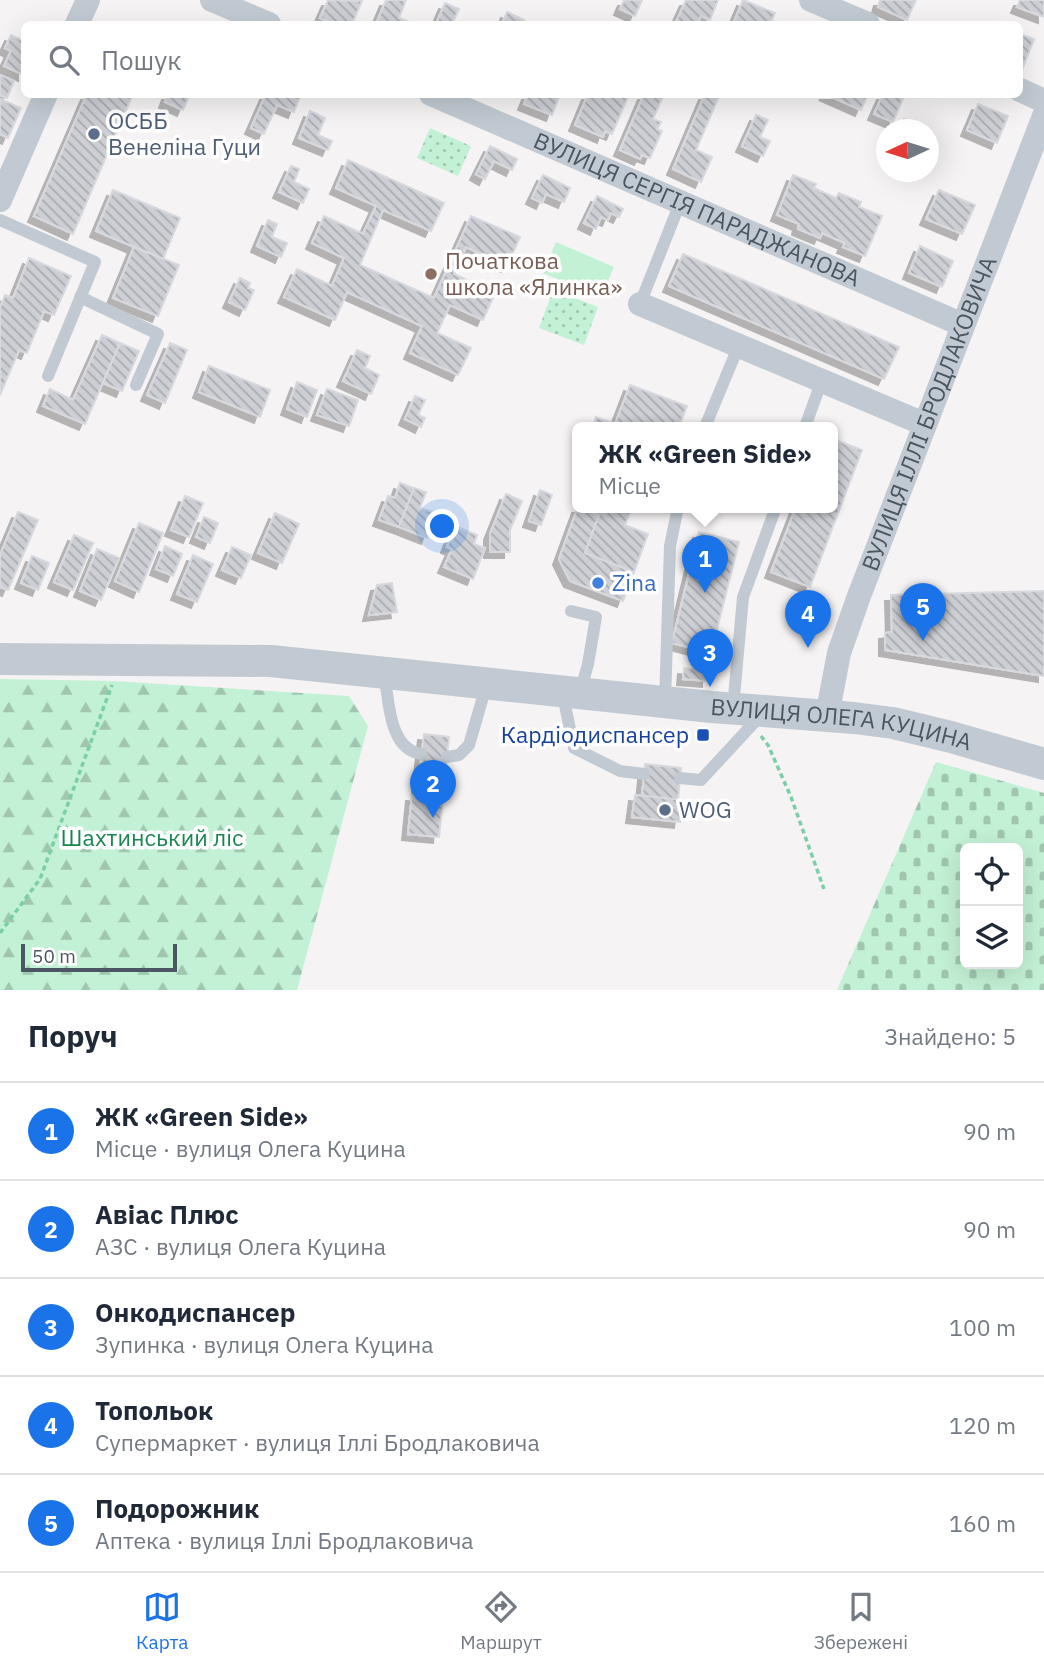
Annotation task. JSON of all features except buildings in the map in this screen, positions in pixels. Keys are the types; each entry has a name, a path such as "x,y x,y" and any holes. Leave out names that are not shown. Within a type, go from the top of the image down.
{"street":[{"path":"78,21 88,0"},
{"path":"212,0 262,21"},
{"path":"811,0 861,21"},
{"path":"1023,91 1044,101"},
{"path":"0,200 44,98"},
{"name":"ВУЛИЦЯ СЕРГІЯ ПАРАДЖАНОВА","path":"440,98 963,325"},
{"name":"ВУЛИЦЯ ІЛЛІ БРОДЛАКОВИЧА","path":"827,716 839,653 924,424 1044,116"},
{"path":"640,304 924,424"},
{"name":"ВУЛИЦЯ ОЛЕГА КУЦИНА","path":"0,659 271,661 665,701 750,715 827,716 893,723 1044,764"}],"lane":[{"path":"640,304 680,202"},
{"path":"0,220 95,262 48,376"},
{"path":"80,297 158,334 136,385"},
{"path":"707,422 739,345"},
{"path":"808,422 822,380"},
{"path":"665,701 670,546 677,513"},
{"path":"680,778 701,780 750,715 743,597 774,513"},
{"path":"571,611 596,617 589,664 571,692 574,748 620,771 644,774"},
{"path":"384,672 394,729 402,746 413,753 422,754"},
{"path":"447,757 459,755 469,745 487,683"}],"path":[{"path":"0,933 40,879 121,659"},
{"path":"750,715 768,744 791,797 824,889"}],"green space":[{"path":"430,128 471,146 458,176 417,158"},
{"path":"556,242 614,267 601,297 543,273"},
{"path":"553,290 598,307 584,345 539,328"},
{"name":"Шахтинський ліс","path":"0,679 113,681 349,696 368,726 297,990 0,990"},
{"path":"936,762 1044,793 1044,990 837,990"}],"place":[{"name":"ОСББ Венеліна Гуци","path":"94,134"},
{"name":"Початкова школа «Ялинка»","path":"431,274"},
{"name":"Zina","path":"598,583"},
{"name":"ЖК «Green Side»","path":"705,593"},
{"name":"Подорожник","path":"923,641"},
{"name":"Топольок","path":"808,648"},
{"name":"Онкодиспансер","path":"710,687"},
{"name":"Кардіодиспансер","path":"703,735"},
{"name":"WOG","path":"665,810"},
{"name":"Авіас Плюс","path":"433,818"}]}
